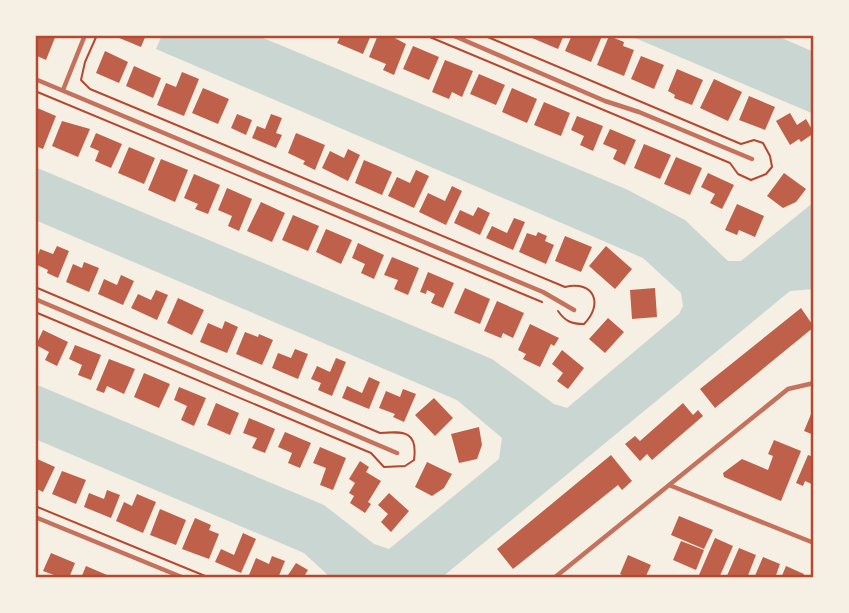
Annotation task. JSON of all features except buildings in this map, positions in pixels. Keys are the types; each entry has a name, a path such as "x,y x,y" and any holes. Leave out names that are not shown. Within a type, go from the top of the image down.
{"street":[{"path":"62,90 85,35"},
{"path":"452,35 605,101 639,112 752,159"},
{"path":"35,79 543,292 574,310"},
{"path":"35,299 397,453"},
{"path":"554,578 788,389 814,383"},
{"path":"669,485 814,543"},
{"path":"35,517 184,578"}],"path":[{"path":"35,506 210,578"}],"shaded area":[{"path":"162,35 256,35 626,189 685,220 728,261 741,261 814,202 814,289 790,291 441,578 331,578 304,553 35,439 35,384 324,505 374,544 389,549 499,459 502,438 457,400 35,220 35,167 492,359 554,404 567,408 679,314 683,306 681,293 643,258 156,49"},
{"path":"628,35 775,35 814,52 814,114"}]}
